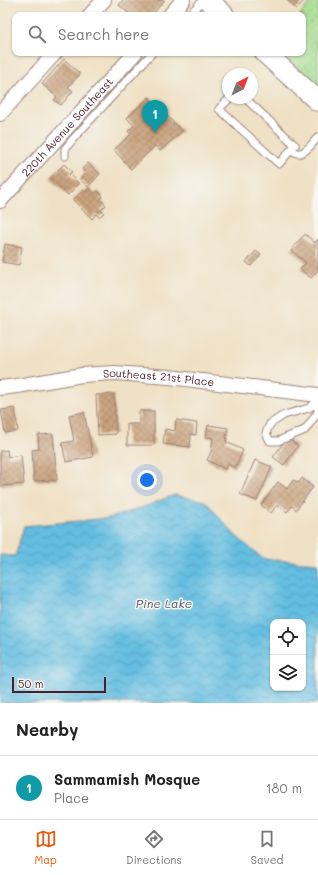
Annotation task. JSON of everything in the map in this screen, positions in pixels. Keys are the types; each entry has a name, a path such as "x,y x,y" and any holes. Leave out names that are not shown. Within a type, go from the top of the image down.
{"street":[{"path":"93,12 104,0"},
{"path":"173,12 184,0"},
{"path":"208,0 221,12"},
{"path":"0,114 52,56"},
{"name":"220th Avenue Southeast","path":"0,201 132,56"},
{"path":"268,56 318,101"},
{"name":"Southeast 21st Place","path":"0,388 82,375 114,373 164,377 318,399"}],"lane":[{"path":"192,12 203,0"},
{"path":"65,156 65,149 73,139 149,56"},
{"path":"224,104 219,109 278,164 295,145 251,104"},
{"path":"292,149 296,153 304,151 318,137"},
{"path":"318,399 318,412 305,430 278,441 270,441 266,434 270,424 284,415 309,408 318,399"}],"green space":[{"path":"313,0 318,0 318,87 285,56 306,56 306,12 302,12"}],"water":[{"name":"Pine Lake","path":"174,495 205,501 236,536 263,559 318,563 318,703 0,703 0,555 15,556 24,526 110,518"}],"building":[{"path":"123,0 164,0 155,12 127,12 119,5"},
{"path":"287,0 305,0 296,9"},
{"path":"64,59 80,74 68,87 73,91 61,105 54,100 57,97 42,84"},
{"path":"149,97 182,131 160,151 155,146 131,169 114,150 131,134 128,131 134,126 127,118"},
{"path":"88,163 100,174 88,187 80,179 85,173 82,169"},
{"path":"64,164 72,172 69,174 79,184 68,195 50,178"},
{"path":"89,188 95,194 98,191 103,196 100,199 106,205 101,210 104,213 99,217 96,214 92,219 73,200 83,190 85,192"},
{"path":"305,234 315,243 318,239 318,270 311,278 300,269 306,263 291,250"},
{"path":"5,244 22,247 19,265 2,262"},
{"path":"256,251 261,255 251,266 246,262"},
{"path":"114,394 116,434 98,435 96,395"},
{"path":"15,408 18,431 5,433 1,410"},
{"path":"139,411 154,411 154,445 127,445 127,424 139,424"},
{"path":"84,412 93,457 66,462 62,443 74,441 69,415"},
{"path":"176,420 197,423 196,435 191,434 190,447 163,444 165,429 175,431"},
{"path":"208,425 228,428 226,442 243,450 235,468 228,464 225,469 207,460 211,452 213,438 206,437"},
{"path":"53,434 57,480 34,481 32,450 39,449 38,435"},
{"path":"287,438 298,446 284,465 273,457"},
{"path":"7,450 8,457 21,455 24,484 0,486 0,451"},
{"path":"255,460 272,467 257,501 240,494"},
{"path":"302,478 313,487 296,510 292,506 287,512 277,505 271,513 261,505 278,482 287,489 293,480 299,483"}],"place":[{"name":"Sammamish Mosque","path":"155,133"}]}
